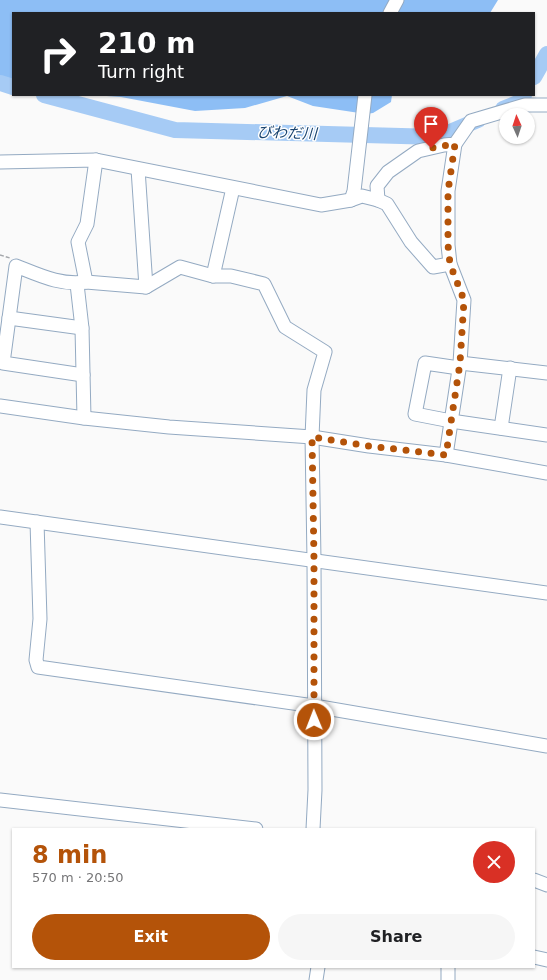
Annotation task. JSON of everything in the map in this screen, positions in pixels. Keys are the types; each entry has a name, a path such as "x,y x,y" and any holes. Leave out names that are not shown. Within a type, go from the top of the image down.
{"street":[{"path":"391,12 397,0"},
{"path":"351,200 354,191 365,96"},
{"path":"446,455 460,365 464,300 450,264 448,245 448,191 455,144 471,121 525,105 547,105"},
{"path":"378,200 377,186 388,172 418,152 444,145 455,144"},
{"path":"0,162 96,160 321,205 351,200 362,196 387,204 411,242 433,267 450,264"},
{"path":"84,418 81,283 78,242 88,224 96,160"},
{"path":"138,169 146,287"},
{"path":"213,276 233,188"},
{"path":"83,375 3,364 16,266 57,282 146,287 180,267 213,276 232,276 264,284 285,327 325,352 314,390 312,437 315,790 313,828"},
{"path":"9,318 82,328"},
{"path":"547,372 510,368 425,363 415,414 451,421 547,435"},
{"path":"501,428 510,368"},
{"path":"0,406 169,428 312,437 369,446 446,455 547,473"},
{"path":"0,517 547,593"},
{"path":"37,522 40,619 36,660 38,667 314,706 547,746"},
{"path":"0,800 247,828"},
{"path":"535,880 547,885"},
{"path":"535,957 547,960"},
{"path":"316,980 318,968"},
{"path":"448,968 448,980"}],"shaded area":[{"path":"0,0 498,0 491,12 12,12 12,84 0,83"},
{"path":"106,96 287,96 245,108 195,111 121,97"},
{"path":"287,96 392,96 391,102 373,113 366,114 313,106"}],"waterway":[{"name":"びわだ川","path":"535,75 547,54"},
{"name":"びわだ川","path":"0,83 12,87"},
{"name":"びわだ川","path":"48,96 175,130 438,137 478,120"},
{"name":"びわだ川","path":"505,108 520,102 523,96"}],"route":[{"path":"314,720 312,437 369,446 446,455 460,363 464,300 450,264 448,245 448,191 455,144 431,148"}]}
